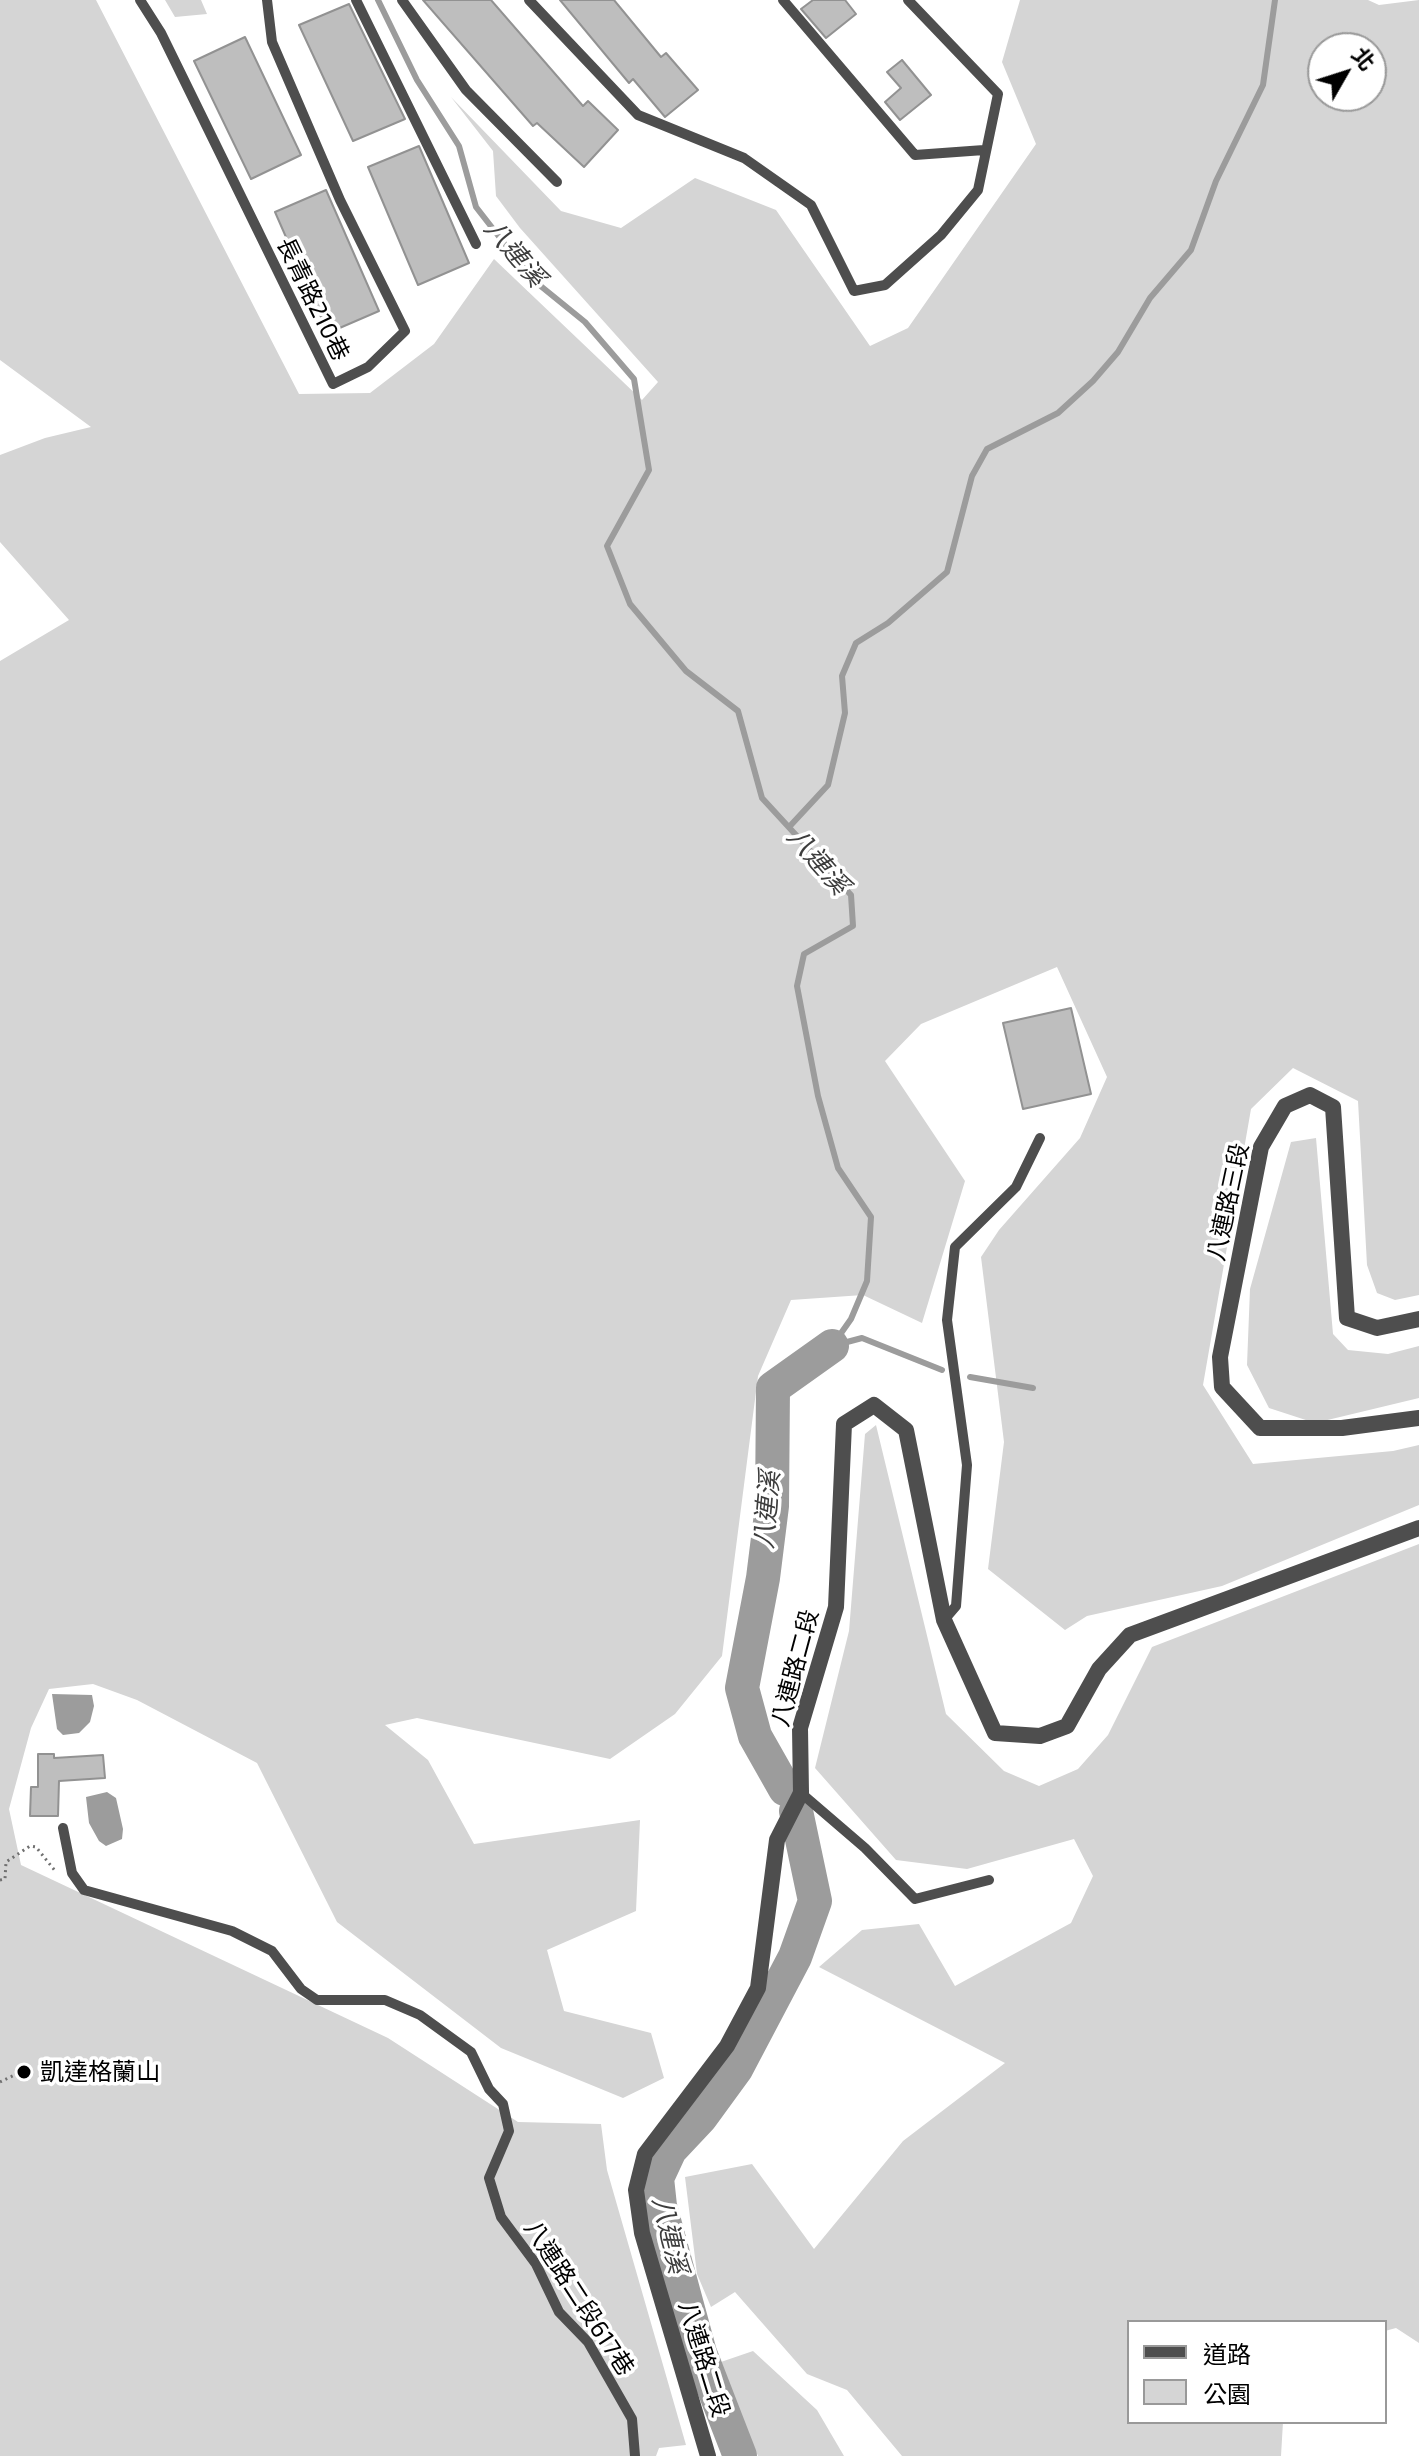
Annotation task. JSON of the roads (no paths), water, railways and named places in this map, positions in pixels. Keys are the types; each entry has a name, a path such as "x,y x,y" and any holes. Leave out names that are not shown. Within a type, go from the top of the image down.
{"street":[{"name":"八連路三段","path":"1419,1319 1377,1328 1347,1318 1333,1107 1310,1095 1285,1106 1261,1147 1220,1357 1222,1387 1260,1428 1342,1428 1419,1418"},
{"name":"八連路二段","path":"708,2456 642,2233 636,2190 645,2154 727,2046 758,1988 777,1840 801,1793 800,1728 836,1607 844,1424 874,1405 906,1430 944,1620 995,1733 1040,1736 1067,1726 1099,1669 1130,1635 1419,1528"}],"lane":[{"name":"長青路210巷","path":"140,0 161,33 333,384 368,367 405,331 340,200 272,42 267,0"},
{"path":"356,0 476,244"},
{"path":"402,0 466,90 557,182"},
{"path":"529,0 638,115 744,158 811,205 854,291 885,285 941,235 978,190 998,94 908,0"},
{"path":"783,0 915,155 984,150"},
{"path":"944,1620 956,1606 967,1465 947,1320 955,1247 1016,1187 1040,1138"},
{"path":"801,1793 865,1848 894,1882 915,1899 989,1880"},
{"name":"八連路二段617巷","path":"63,1828 72,1873 84,1890 232,1931 272,1951 301,1989 317,2000 385,2000 420,2015 471,2052 489,2089 503,2104 509,2131 489,2178 501,2217 536,2264 559,2312 588,2342 632,2419 635,2456"}],"waterway":[{"name":"八連溪","path":"378,0 417,80 459,146 476,207 532,279 585,322 634,379 649,470 607,546 630,604 686,671 738,711 762,798 851,895 853,926 804,954 797,986 818,1096 838,1168 871,1217 867,1281 851,1319 832,1346"},
{"path":"790,826 828,785 845,713 842,676 856,643 888,623 947,572 972,476 987,449 1058,413 1093,381 1118,352 1150,298 1191,250 1216,181 1263,85 1275,0"},
{"path":"832,1346 862,1338 942,1370"},
{"name":"八連溪","path":"785,1789 755,1736 742,1688 763,1578 772,1506 773,1388 832,1346"},
{"path":"970,1377 1033,1388"},
{"name":"八連溪","path":"740,2456 700,2353 660,2206 657,2178 670,2150 701,2117 736,2069 795,1957 815,1901 796,1811"}],"place":[{"name":"凱達格蘭山","path":"24,2072"}]}
